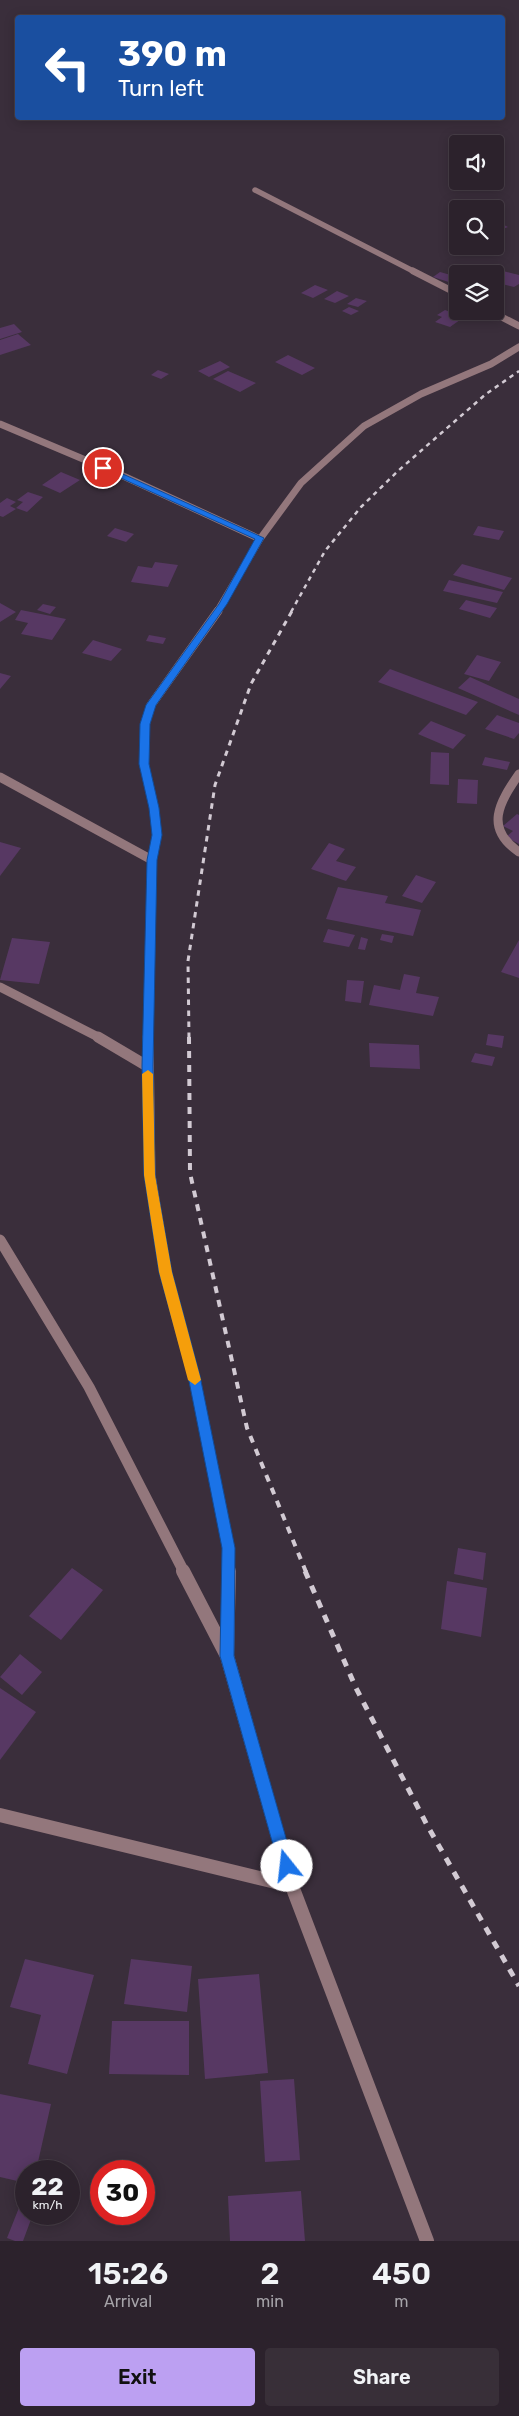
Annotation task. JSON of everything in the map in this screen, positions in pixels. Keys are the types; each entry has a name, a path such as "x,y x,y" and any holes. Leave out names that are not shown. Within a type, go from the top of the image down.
{"street":[{"path":"255,190 449,289"},
{"path":"504,318 519,326"},
{"path":"227,1656 229,1548 194,1376 166,1272 150,1175 147,1066 152,860 157,835 154,808 144,764 145,724 151,705 223,604 260,538 301,483 364,426 421,394 491,364 519,346"},
{"path":"0,424 121,475 260,538"},
{"path":"519,774 496,817 500,836 508,846 519,852"},
{"path":"0,776 152,860"},
{"path":"0,987 91,1033 147,1066"},
{"path":"0,1240 89,1387 227,1656 292,1886 427,2241"},
{"path":"0,1815 292,1886"}],"building":[{"path":"504,271 519,275 519,284 514,287 504,284"},
{"path":"440,272 449,274 449,282 433,277"},
{"path":"315,285 328,290 313,298 301,293"},
{"path":"337,291 349,296 335,303 324,299"},
{"path":"356,298 367,301 358,307 347,304"},
{"path":"349,307 359,311 351,315 342,311"},
{"path":"445,310 449,311 449,320 460,320 450,327 435,322 442,317 437,315"},
{"path":"14,324 22,332 0,339 0,328"},
{"path":"18,334 31,345 0,355 0,340"},
{"path":"288,355 315,368 302,375 275,362"},
{"path":"220,361 230,367 209,377 198,371"},
{"path":"158,370 169,374 161,379 151,375"},
{"path":"228,371 256,383 240,392 213,379"},
{"path":"61,472 80,480 60,493 42,485"},
{"path":"28,492 43,497 27,512 16,508 23,502 17,500"},
{"path":"7,498 16,502 10,506 16,509 3,517 0,516 0,503"},
{"path":"478,526 504,531 499,540 473,535"},
{"path":"115,528 134,534 126,542 107,536"},
{"path":"155,562 178,565 168,587 131,582 138,566 152,568"},
{"path":"462,564 512,578 504,590 453,575"},
{"path":"449,580 503,592 497,603 443,591"},
{"path":"466,600 497,608 490,618 459,609"},
{"path":"0,603 16,612 0,622"},
{"path":"43,604 56,607 50,614 37,610"},
{"path":"21,610 66,619 52,640 21,634 28,623 15,620"},
{"path":"149,635 166,638 163,644 146,641"},
{"path":"93,640 122,649 111,661 82,653"},
{"path":"477,655 501,662 489,681 464,674"},
{"path":"390,669 478,702 466,715 378,682"},
{"path":"0,673 11,676 0,689"},
{"path":"470,677 519,699 519,715 458,688"},
{"path":"497,715 519,723 519,733 514,739 485,729"},
{"path":"431,721 466,735 453,749 418,734"},
{"path":"431,752 449,753 449,785 430,784"},
{"path":"485,757 510,762 507,770 482,765"},
{"path":"458,779 478,780 477,804 457,803"},
{"path":"517,814 519,815 519,844 506,837 513,831 503,826"},
{"path":"0,842 21,848 0,876"},
{"path":"329,843 345,849 336,861 356,867 346,881 311,869"},
{"path":"416,875 436,882 422,903 402,896"},
{"path":"338,887 388,896 385,903 421,910 413,936 326,919"},
{"path":"328,929 355,935 349,947 323,942"},
{"path":"382,934 394,936 392,943 380,940"},
{"path":"361,937 368,939 365,950 358,949"},
{"path":"12,938 50,942 39,984 0,980"},
{"path":"519,940 519,978 501,972"},
{"path":"404,974 420,977 416,993 439,997 433,1016 369,1005 374,985 400,990"},
{"path":"347,980 364,981 361,1003 345,1001"},
{"path":"488,1034 504,1036 502,1048 486,1045"},
{"path":"369,1043 419,1045 420,1069 370,1067"},
{"path":"475,1053 495,1057 492,1066 471,1062"},
{"path":"458,1548 486,1553 483,1580 454,1574"},
{"path":"72,1568 103,1590 61,1640 29,1616"},
{"path":"447,1581 487,1588 481,1637 441,1629"},
{"path":"20,1654 42,1672 22,1695 0,1677"},
{"path":"0,1688 36,1712 0,1760"},
{"path":"25,1959 94,1975 67,2074 28,2064 41,2015 10,2007"},
{"path":"131,1959 192,1966 187,2012 124,2004"},
{"path":"259,1974 268,2073 205,2079 198,1979"},
{"path":"112,2021 189,2021 189,2075 109,2074"},
{"path":"294,2079 300,2160 265,2162 260,2081"},
{"path":"0,2094 51,2104 38,2160 15,2160 15,2180 0,2177"},
{"path":"301,2191 305,2241 230,2241 228,2196"},
{"path":"15,2218 15,2225 29,2225 23,2241 7,2238"}],"railway":[{"path":"291,612 325,551 361,507 399,470 486,394 519,371"},
{"path":"189,1038 188,961 215,785 251,684 292,611"},
{"path":"189,1037 190,1173 247,1428 306,1572"},
{"path":"305,1571 356,1688 427,1825 519,1986"}],"slow traffic":[{"path":"148,1074 150,1175 166,1272 195,1380"}],"route":[{"path":"103,468 260,538 223,604 151,705 145,724 144,764 154,808 157,835 152,860 147,1066 150,1175 166,1272 194,1376 229,1548 227,1656 287,1866"}]}
